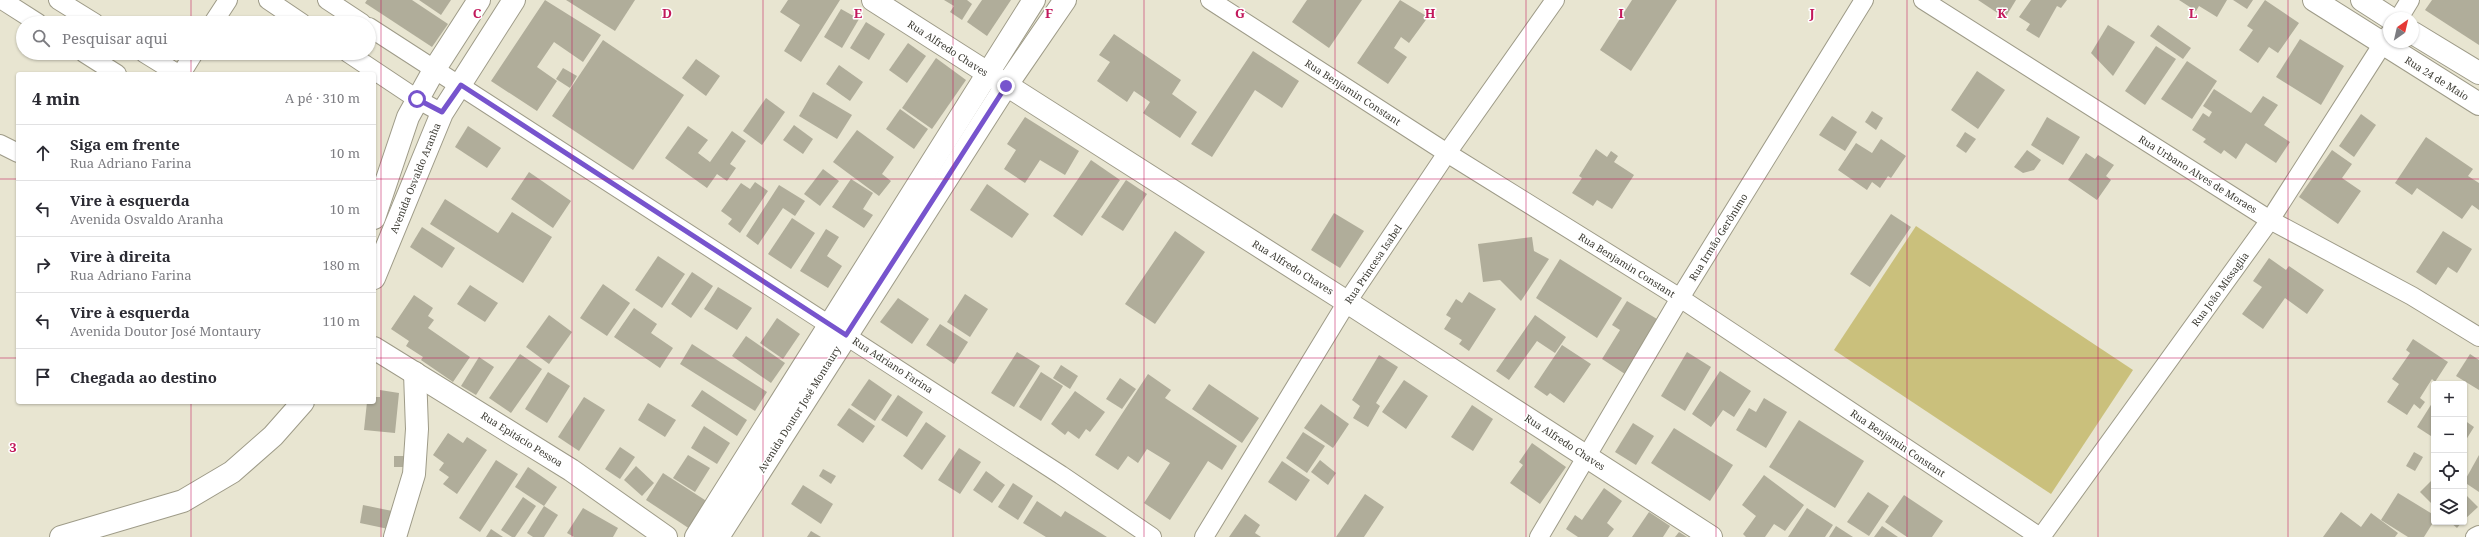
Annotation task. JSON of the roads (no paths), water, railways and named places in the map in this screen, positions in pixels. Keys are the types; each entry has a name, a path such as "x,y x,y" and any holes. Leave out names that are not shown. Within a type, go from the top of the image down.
{"street":[{"path":"2,0 27,16"},
{"path":"58,0 84,16"},
{"path":"218,16 228,0"},
{"path":"268,0 292,16"},
{"path":"327,0 351,16"},
{"name":"Avenida Osvaldo Aranha","path":"376,273 442,112 447,77 479,0"},
{"name":"Avenida Osvaldo Aranha","path":"376,212 408,117 417,99 447,77 514,0"},
{"name":"Rua Alfredo Chaves","path":"873,0 1588,456 1711,537"},
{"name":"Avenida Doutor José Montaury","path":"718,537 986,72 1034,0"},
{"name":"Avenida Doutor José Montaury","path":"696,537 1065,0"},
{"name":"Rua Benjamin Constant","path":"1210,0 1447,153 1680,298 2041,537"},
{"name":"Rua Princesa Isabel","path":"1204,537 1347,302 1447,153 1555,0"},
{"name":"Rua Irmão Gerônimo","path":"1539,537 1680,298 1864,0"},
{"name":"Rua Urbano Alves de Moraes","path":"1923,0 2270,220 2412,296 2479,337"},
{"name":"Rua 24 de Maio","path":"2314,0 2383,37"},
{"path":"2362,0 2383,14"},
{"path":"2403,12 2410,0"},
{"name":"Rua Adriano Farina","path":"376,31 1061,475 1152,537"},
{"path":"2419,36 2479,73"},
{"name":"Rua João Missaglia","path":"2041,537 2270,220 2383,44"},
{"name":"Rua 24 de Maio","path":"2399,48 2479,104"},
{"path":"95,60 114,72"},
{"path":"156,60 176,72"},
{"path":"180,72 189,60"},
{"path":"358,60 417,99 442,112"},
{"path":"0,144 16,152"},
{"name":"Rua Epitácio Pessoa","path":"376,349 571,470 666,537"},
{"path":"395,537 414,474 417,429 415,373"},
{"path":"61,537 183,501 232,472 273,436 301,404"},
{"path":"2475,537 2479,535"}]}
